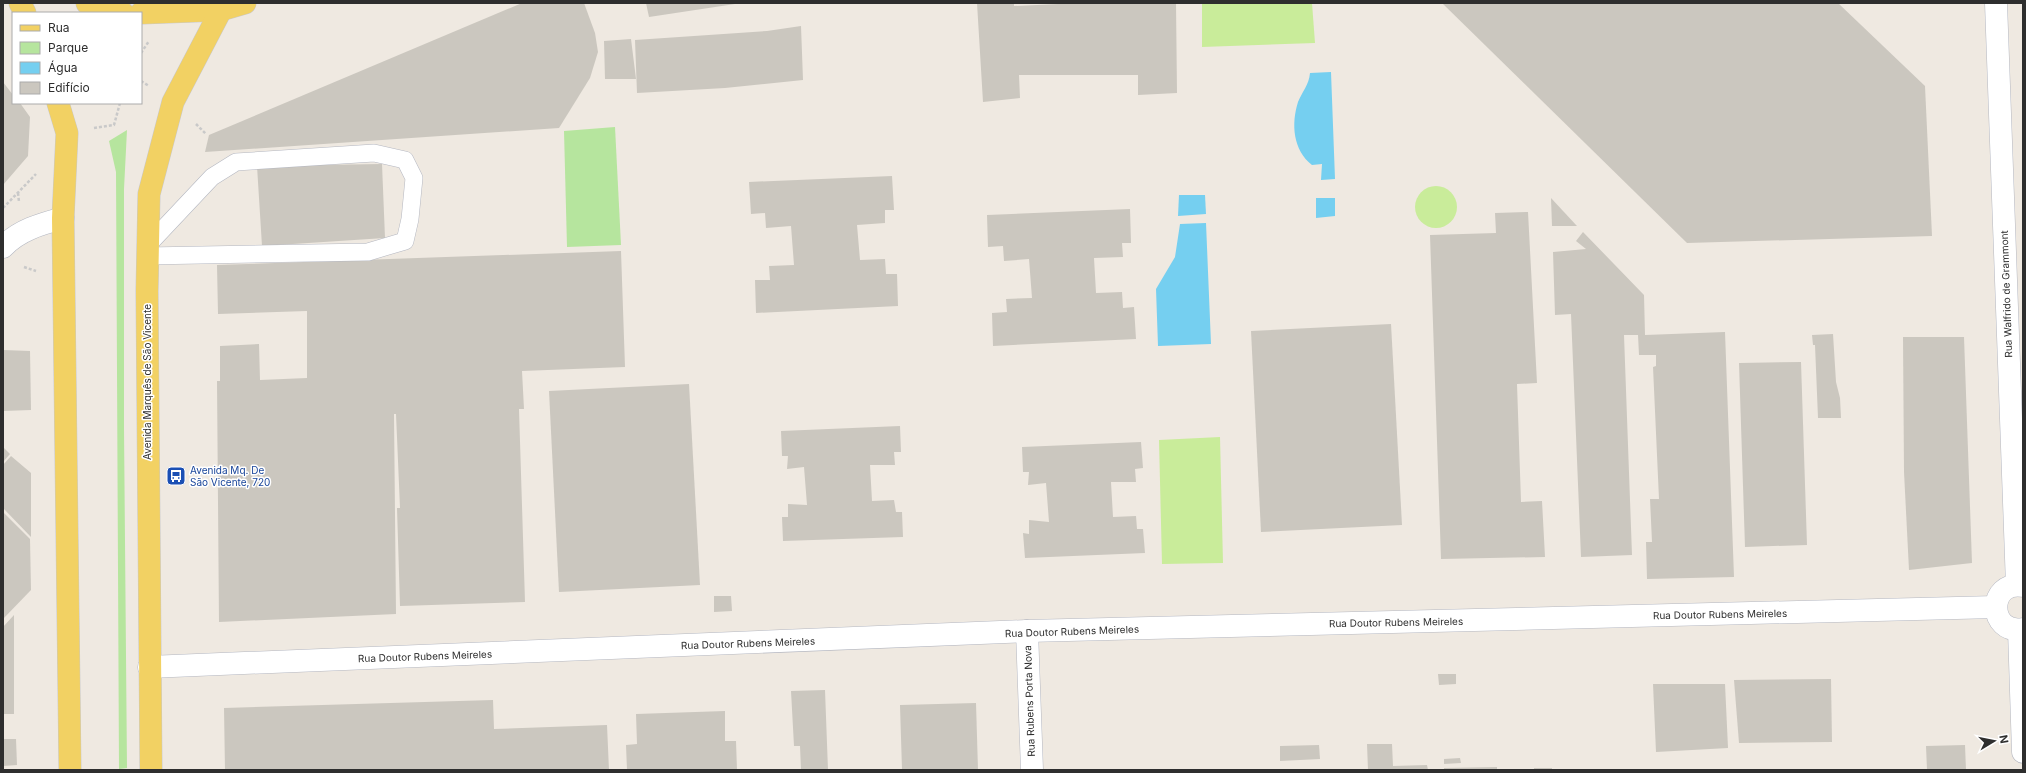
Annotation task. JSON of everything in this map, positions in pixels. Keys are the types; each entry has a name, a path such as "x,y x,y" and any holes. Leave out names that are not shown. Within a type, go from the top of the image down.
{"main road":[{"path":"20,3 24,12"},
{"path":"87,3 119,12"},
{"path":"142,13 221,10 245,3"},
{"name":"Avenida Marquês de São Vicente","path":"151,770 149,667 149,194 173,102 221,10"},
{"path":"58,104 67,133 63,218 70,770"}],"street":[{"name":"Rua Walfrido de Grammont","path":"1996,3 2020,585"},
{"path":"3,247 12,238 36,226 63,218"},
{"path":"2020,585 2004,590 1997,601 1996,608 1997,615 2005,626 2021,629 2023,752"},
{"name":"Rua Doutor Rubens Meireles","path":"149,667 1027,632 1996,608"},
{"name":"Rua Rubens Porta Nova","path":"1027,632 1032,770"}],"lane":[{"path":"374,153 405,160 414,178 410,219 405,241 376,250 361,252 148,250 212,177 236,162 374,153"}],"path":[{"path":"3,208 32,179"}],"green space":[{"path":"1202,3 1312,3 1315,43 1202,47"},
{"path":"615,127 621,245 567,247 564,131"},
{"path":"127,130 124,189 124,428 127,768 119,769 116,172 109,141"},
{"path":"1436,186 1451,192 1457,207 1451,222 1436,228 1421,222 1415,207 1421,192"},
{"path":"1220,437 1223,563 1162,564 1159,440"}],"water":[{"path":"1331,72 1335,179 1321,180 1322,164 1312,165 1306,159 1297,144 1294,128 1298,102 1307,85 1310,73"},
{"path":"1179,195 1205,195 1206,214 1178,216"},
{"path":"1316,198 1335,198 1335,216 1316,218"},
{"path":"1206,223 1211,344 1158,346 1156,289 1175,257 1180,224"}],"building":[{"path":"522,3 584,3 595,33 598,52 590,78 559,128 205,152 209,135"},
{"path":"646,3 735,3 735,4 649,17"},
{"path":"977,3 1014,3 1014,6 1079,3 1176,3 1177,93 1138,95 1138,75 1019,75 1020,98 983,102"},
{"path":"1442,3 1838,3 1925,86 1932,236 1687,243"},
{"path":"801,26 803,80 725,88 637,93 635,40 767,31"},
{"path":"631,39 636,79 605,79 604,41"},
{"path":"3,82 12,94 12,104 21,104 30,117 28,156 3,185"},
{"path":"382,164 385,238 262,246 257,166"},
{"path":"892,176 894,210 885,210 885,223 857,225 860,260 885,259 886,274 897,274 898,306 756,313 755,280 770,280 769,266 794,265 791,226 766,228 765,213 751,214 749,182"},
{"path":"1551,198 1577,226 1552,226"},
{"path":"1130,209 1131,243 1122,243 1123,257 1094,258 1096,293 1122,292 1123,308 1134,307 1136,339 993,346 992,313 1007,312 1006,299 1032,298 1029,259 1004,261 1003,246 988,247 987,215"},
{"path":"1528,212 1537,383 1517,384 1521,502 1542,501 1545,557 1441,559 1430,235 1496,233 1495,213"},
{"path":"1583,232 1644,295 1645,335 1725,332 1734,577 1647,579 1646,542 1652,542 1650,499 1659,499 1653,367 1656,366 1656,355 1639,355 1638,335 1624,335 1632,555 1581,557 1571,314 1555,315 1553,252 1586,249 1576,241"},
{"path":"621,251 625,367 522,371 524,409 519,409 525,602 400,606 397,508 400,508 396,414 394,414 396,614 219,622 217,381 220,381 220,346 259,344 260,380 307,378 307,311 218,314 217,265"},
{"path":"1391,324 1402,525 1261,532 1251,331"},
{"path":"1833,334 1836,382 1840,398 1841,418 1818,418 1815,345 1813,345 1812,335"},
{"path":"1903,337 1964,337 1972,563 1909,570 1904,472"},
{"path":"3,350 30,351 31,410 3,411"},
{"path":"1801,362 1807,545 1745,547 1739,363"},
{"path":"689,384 700,585 559,592 549,391"},
{"path":"900,426 901,452 894,452 895,465 870,465 872,501 894,500 896,512 902,512 903,537 783,541 782,517 788,517 788,504 807,505 804,467 787,469 788,456 782,456 781,431"},
{"path":"1141,442 1143,468 1135,469 1136,482 1111,482 1113,517 1136,516 1137,529 1143,529 1145,553 1025,558 1023,533 1029,534 1029,520 1049,522 1046,483 1028,485 1029,472 1023,472 1022,447"},
{"path":"3,447 10,454 3,462"},
{"path":"11,456 31,473 31,537 3,508 3,465"},
{"path":"3,512 30,539 31,590 3,619"},
{"path":"714,596 731,596 732,611 714,612"},
{"path":"14,615 14,714 3,714 3,627"},
{"path":"1438,674 1456,674 1456,684 1439,685"},
{"path":"1831,679 1832,742 1739,743 1734,680"},
{"path":"1653,684 1725,684 1728,748 1656,752"},
{"path":"825,690 828,770 801,770 800,746 794,746 791,691"},
{"path":"493,700 494,729 607,725 609,770 225,770 224,708"},
{"path":"976,703 978,770 902,770 900,705"},
{"path":"725,711 725,741 736,741 737,770 627,770 626,745 637,744 636,714"},
{"path":"3,739 16,739 17,765 3,766"},
{"path":"1367,744 1392,744 1393,766 1427,765 1428,770 1368,770"},
{"path":"1319,745 1320,759 1280,761 1280,746"},
{"path":"1965,745 1966,770 1927,770 1926,746"},
{"path":"1460,758 1461,763 1444,764 1444,759"},
{"path":"1497,767 1497,770 1444,770 1444,768"},
{"path":"1534,768 1552,768 1552,770 1534,770"}],"place":[{"name":"Avenida Mq. De São Vicente, 720","path":"176,476"}]}
